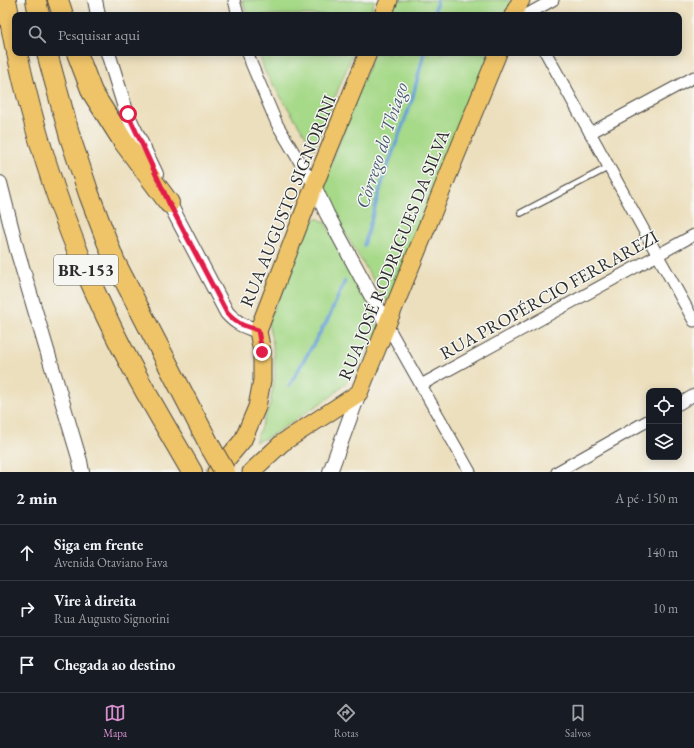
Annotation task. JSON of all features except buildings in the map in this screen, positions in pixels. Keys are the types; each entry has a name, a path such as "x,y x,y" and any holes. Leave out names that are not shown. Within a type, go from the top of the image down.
{"highway":[{"path":"6,0 12,31"},
{"path":"36,0 38,12"},
{"path":"58,0 62,12"},
{"name":"BR-153","path":"18,56 35,128 57,198 81,259 106,316 135,372 192,472"},
{"name":"BR-153","path":"48,56 70,137 89,194 114,260 211,448 225,472"},
{"path":"78,56 92,92 123,141 169,203"}],"main road":[{"path":"384,12 390,0"},
{"name":"RUA AUGUSTO SIGNORINI","path":"216,472 243,440 257,407 262,380 262,352 258,330 367,56"},
{"name":"RUA JOSÉ RODRIGUES DA SILVA","path":"359,393 497,56"},
{"path":"251,472 282,443 359,393"}],"street":[{"path":"95,0 97,12"},
{"path":"234,0 237,12"},
{"path":"520,8 553,0"},
{"path":"109,56 128,114 169,203 227,313 234,321 243,326 258,330"},
{"path":"249,56 277,124 314,186 327,214 387,325 470,472"},
{"path":"548,56 694,322"},
{"path":"590,133 694,77"},
{"path":"0,183 17,250 78,454 82,472"},
{"name":"RUA PROPÉRCIO FERRAREZI","path":"421,385 694,235"},
{"name":"RUA JOSÉ RODRIGUES DA SILVA","path":"330,472 359,393"},
{"path":"682,402 694,395"},
{"path":"556,472 646,422"}],"lane":[{"path":"521,213 609,167"}],"green space":[{"path":"242,0 375,0 370,12 246,12"},
{"path":"395,0 509,0 511,3 507,12 390,12"},
{"path":"260,56 352,56 314,149 265,72"},
{"path":"373,56 490,56 393,303 386,301 324,199 325,179"},
{"path":"316,218 325,222 379,324 378,333 358,371 333,395 269,437 255,442 270,404 275,375 273,345 268,322 307,227"}],"waterway":[{"name":"Córrego do Thiago","path":"435,12 437,0"},
{"name":"Córrego do Thiago","path":"364,245 384,176 412,100 423,56"},
{"name":"Córrego do Thiago","path":"289,386 328,319 345,281"}],"route":[{"path":"128,114 169,203 227,313 234,321 243,326 258,330 262,352"}]}
